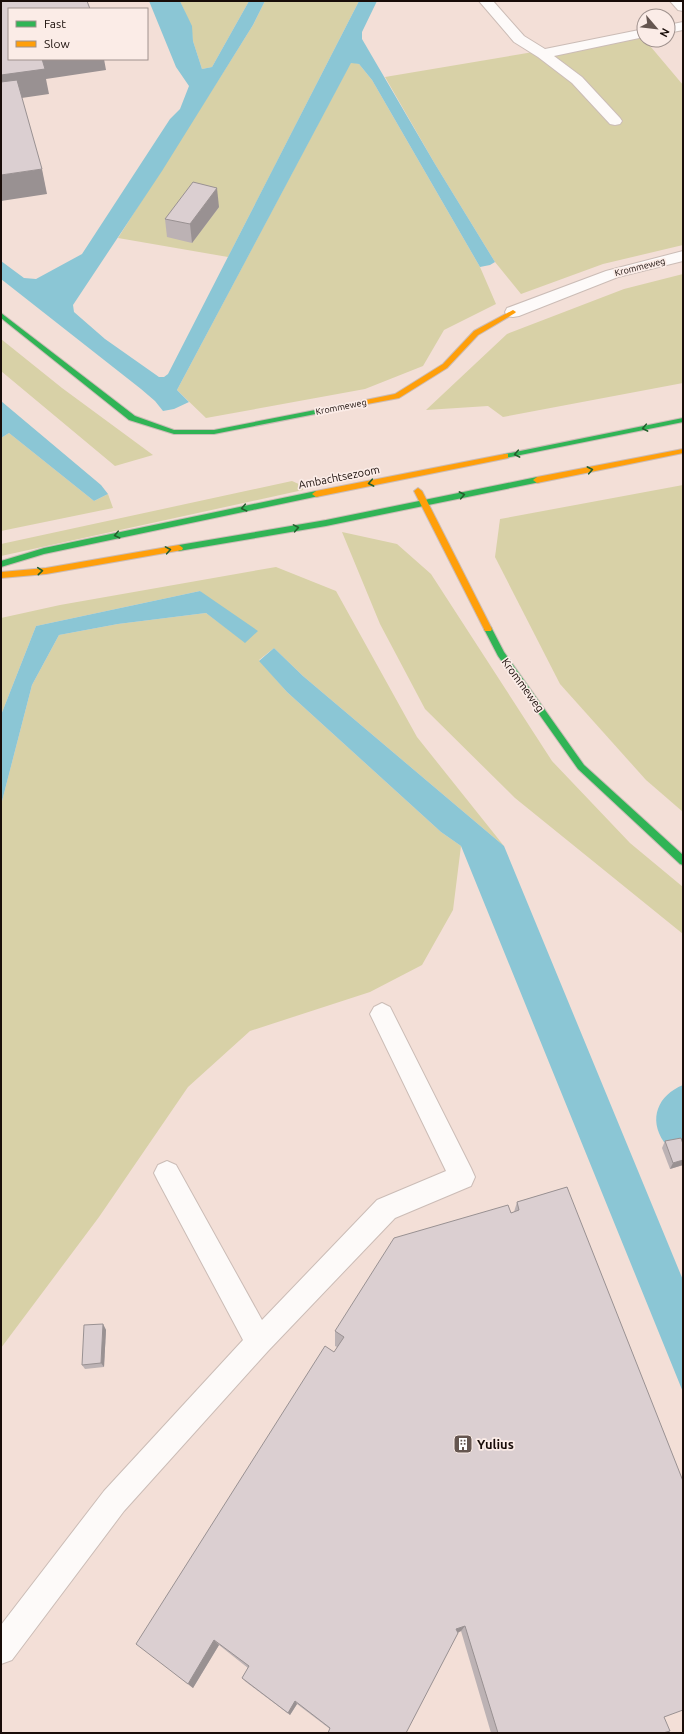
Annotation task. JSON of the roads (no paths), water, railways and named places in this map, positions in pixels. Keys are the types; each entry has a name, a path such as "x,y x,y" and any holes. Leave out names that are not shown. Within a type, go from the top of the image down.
{"street":[{"name":"Krommeweg","path":"1,315 132,418 174,432 214,432 397,396 444,366 476,333 513,312"},
{"name":"Ambachtsezoom","path":"1,564 52,549 314,494 410,476 683,420"},
{"path":"1,575 46,571 326,523 683,451"},
{"name":"Krommeweg","path":"410,476 501,654 581,766 683,861"}],"lane":[{"path":"486,1 520,39 543,54 577,80 615,121"},
{"path":"677,1 683,7"},
{"path":"543,54 636,35"},
{"name":"Krommeweg","path":"513,312 612,274 683,256"},
{"path":"1,1649 114,1501 259,1342 386,1209 462,1177 382,1014"},
{"path":"167,1173 259,1342"}],"water":[{"path":"149,1 180,1 192,26 193,41 202,69 212,67 249,1 265,1 253,25 162,171 73,305 74,312 105,339 159,377 164,377 168,374 359,1 377,1 362,32 362,39 435,164 495,262 490,265 480,267 372,80 359,64 351,63 177,390 189,402 174,409 163,411 155,401 141,389 1,279 1,261 24,278 36,279 82,254 170,119 180,109 189,86 176,67"},
{"path":"1,401 101,485 108,494 94,501 9,433 1,438"},
{"path":"200,591 258,631 245,643 206,613 118,624 59,635 32,685 1,805 1,715 36,626"},
{"path":"274,648 303,676 504,846 683,1280 683,1392 461,846 441,832 287,692 259,661"},
{"path":"683,1085 683,1159 664,1142 659,1133 656,1116 662,1101 667,1095 674,1089"}],"place":[{"name":"Yulius","path":"463,1444"}]}
